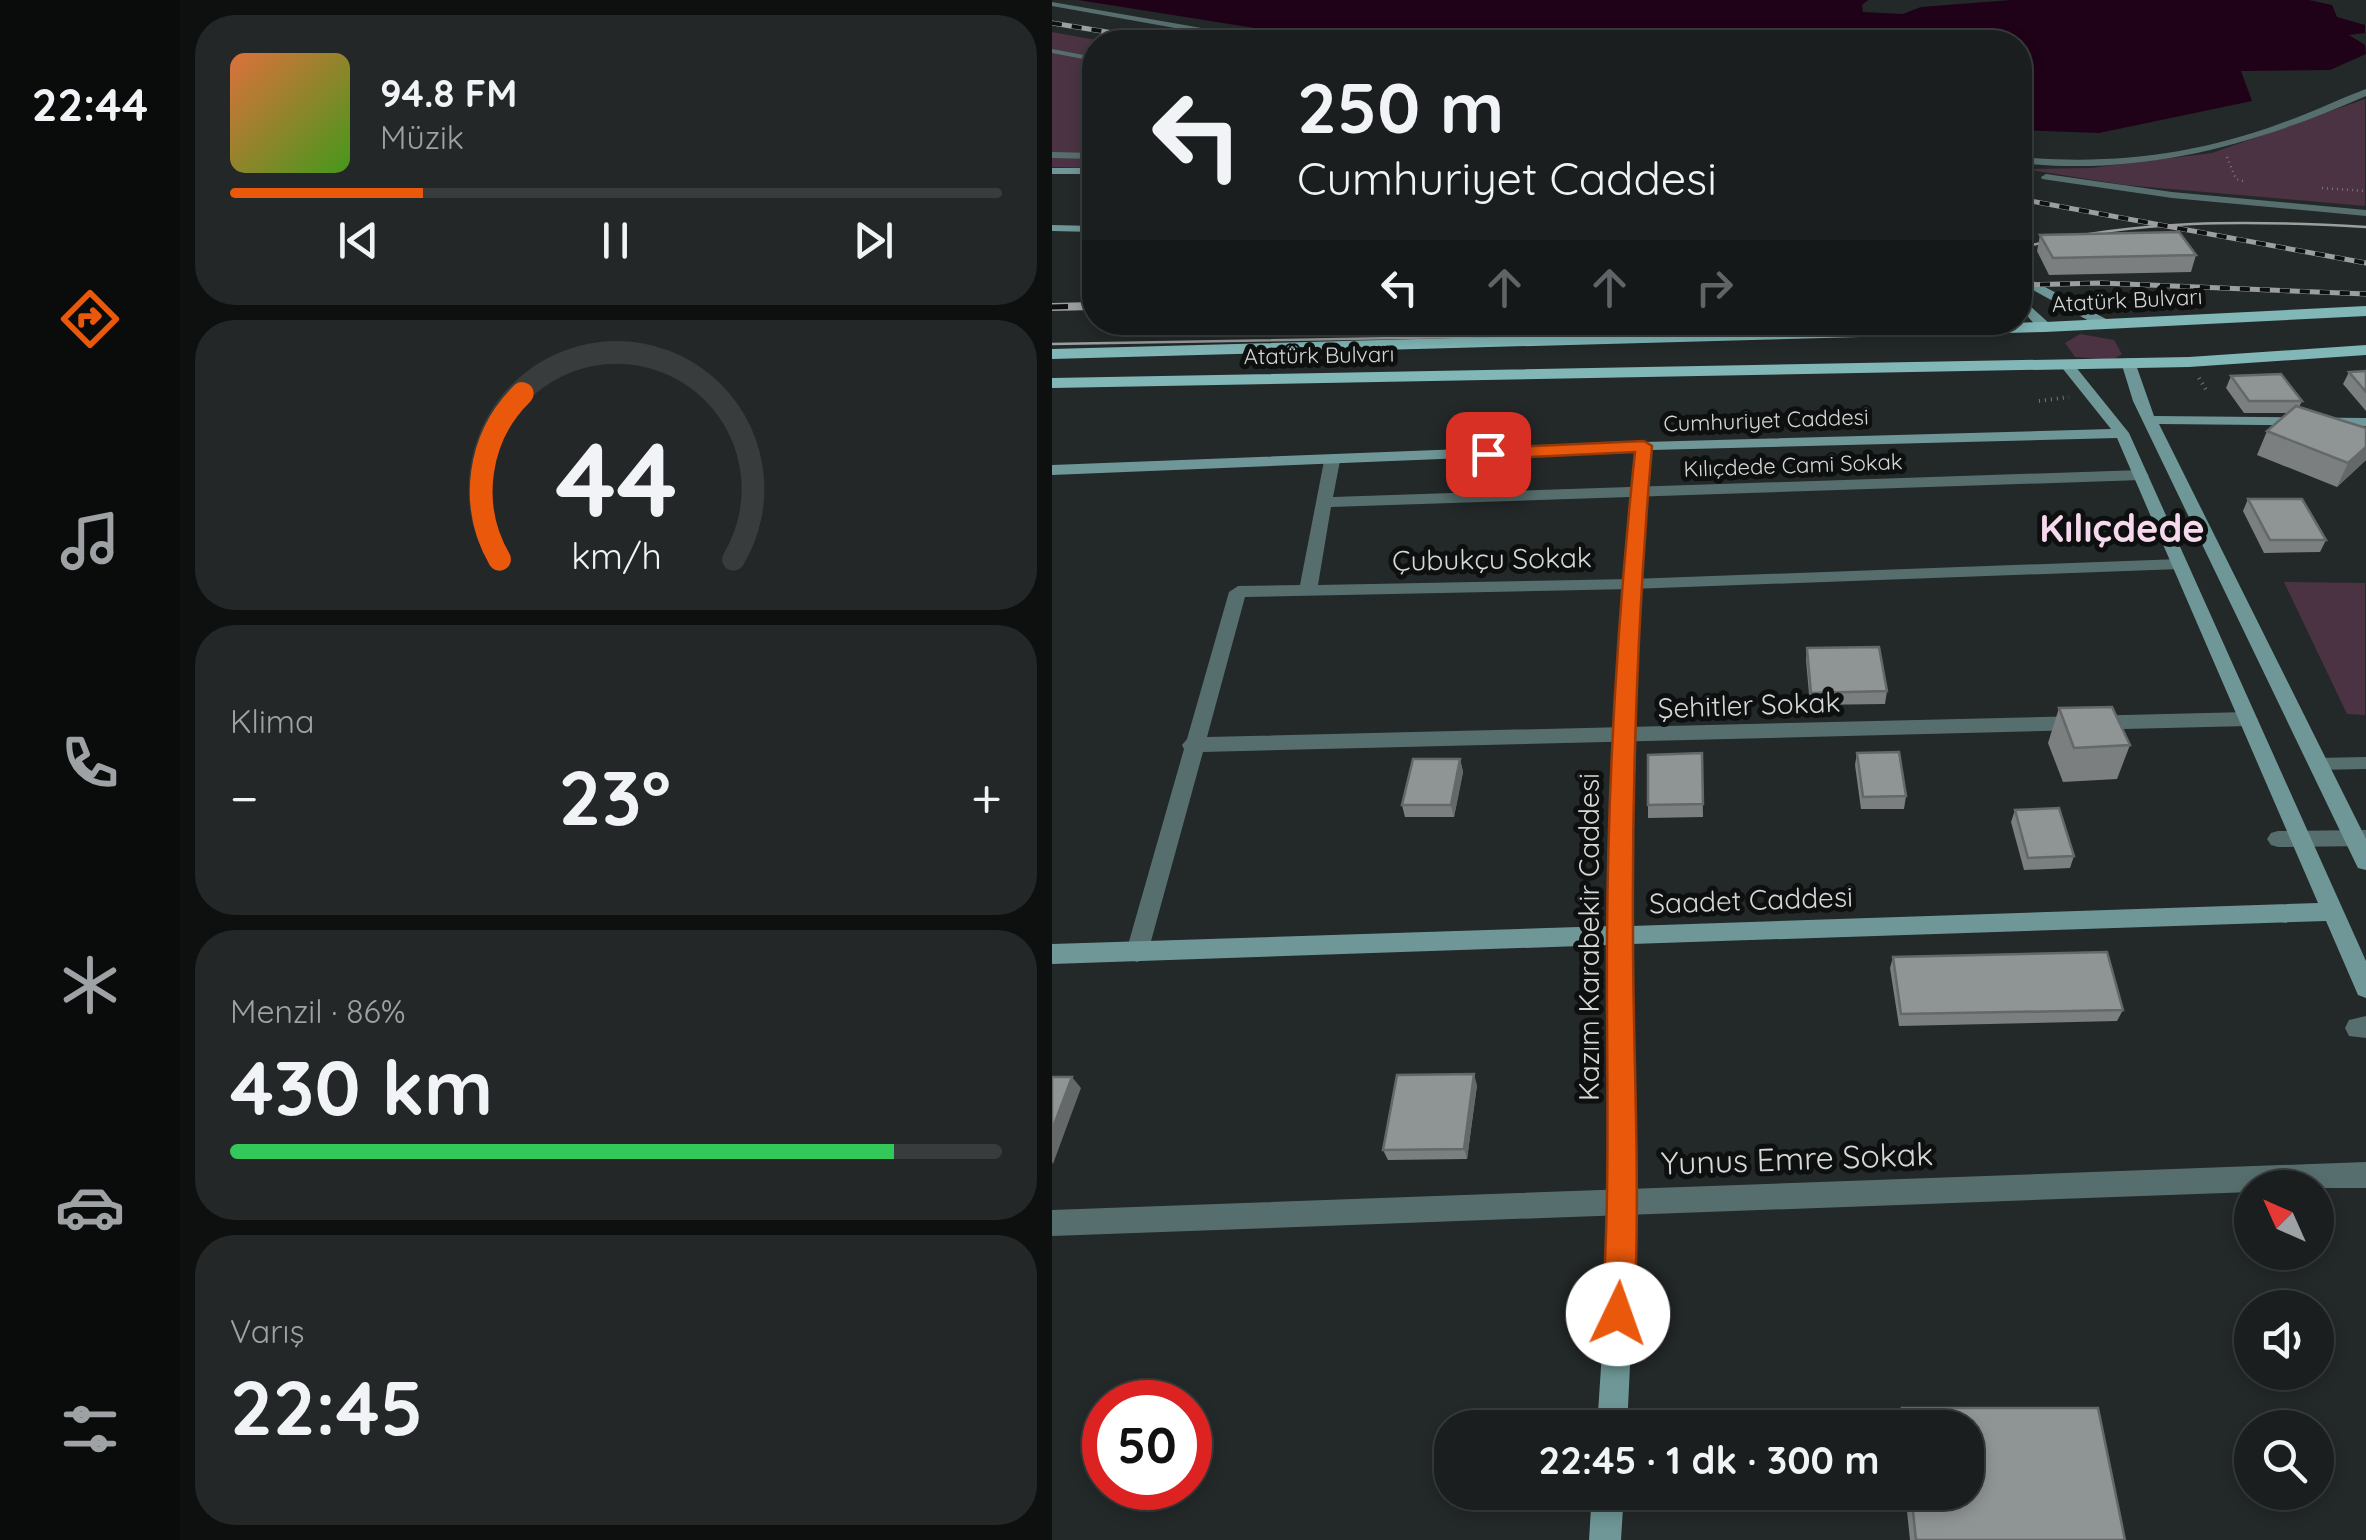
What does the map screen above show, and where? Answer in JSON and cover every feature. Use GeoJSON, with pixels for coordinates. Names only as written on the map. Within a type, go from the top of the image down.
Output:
{"type":"FeatureCollection","features":[{"type":"Feature","properties":{"kind":"main road"},"geometry":{"type":"LineString","coordinates":[[1052,171],[1082,172]]}},
{"type":"Feature","properties":{"kind":"main road"},"geometry":{"type":"LineString","coordinates":[[1052,228],[1082,229]]}},
{"type":"Feature","properties":{"kind":"main road"},"geometry":{"type":"LineString","coordinates":[[1052,241],[1082,242]]}},
{"type":"Feature","properties":{"kind":"main road"},"geometry":{"type":"LineString","coordinates":[[2032,286],[2117,343],[2149,420],[2317,764],[2360,838],[2366,862]]}},
{"type":"Feature","properties":{"kind":"main road","name":"Atatürk Bulvarı"},"geometry":{"type":"LineString","coordinates":[[1052,383],[2066,364],[2117,343],[2366,311]]}},
{"type":"Feature","properties":{"kind":"main road"},"geometry":{"type":"LineString","coordinates":[[2032,313],[2046,328],[2066,364],[2094,393],[2122,433],[2366,988]]}},
{"type":"Feature","properties":{"kind":"main road","name":"Atatürk Bulvarı"},"geometry":{"type":"LineString","coordinates":[[2032,328],[2117,343],[2366,350]]}},
{"type":"Feature","properties":{"kind":"main road","name":"Atatürk Bulvarı"},"geometry":{"type":"LineString","coordinates":[[1052,354],[1744,335]]}},
{"type":"Feature","properties":{"kind":"main road"},"geometry":{"type":"LineString","coordinates":[[2149,420],[2366,422]]}},
{"type":"Feature","properties":{"kind":"main road","name":"Cumhuriyet Caddesi"},"geometry":{"type":"LineString","coordinates":[[1052,470],[1644,446],[2122,433]]}},
{"type":"Feature","properties":{"kind":"main road","name":"Kazım Karabekir Caddesi"},"geometry":{"type":"LineString","coordinates":[[1613,1410],[1625,1200],[1620,934],[1625,736],[1630,584],[1644,446]]}},
{"type":"Feature","properties":{"kind":"main road","name":"Saadet Caddesi"},"geometry":{"type":"LineString","coordinates":[[1052,954],[2333,912]]}},
{"type":"Feature","properties":{"kind":"main road"},"geometry":{"type":"LineString","coordinates":[[1605,1540],[1607,1510]]}},
{"type":"Feature","properties":{"kind":"street"},"geometry":{"type":"LineString","coordinates":[[1052,4],[1198,30]]}},
{"type":"Feature","properties":{"kind":"street"},"geometry":{"type":"LineString","coordinates":[[1052,14],[1150,30]]}},
{"type":"Feature","properties":{"kind":"street"},"geometry":{"type":"LineString","coordinates":[[2032,161],[2085,167],[2211,152],[2366,92]]}},
{"type":"Feature","properties":{"kind":"street"},"geometry":{"type":"LineString","coordinates":[[1052,154],[1082,155]]}},
{"type":"Feature","properties":{"kind":"street"},"geometry":{"type":"LineString","coordinates":[[2032,175],[2188,197],[2366,213]]}},
{"type":"Feature","properties":{"kind":"street"},"geometry":{"type":"LineString","coordinates":[[1308,590],[1332,461]]}},
{"type":"Feature","properties":{"kind":"street","name":"Kılıçdede Cami Sokak"},"geometry":{"type":"LineString","coordinates":[[1326,502],[2142,476]]}},
{"type":"Feature","properties":{"kind":"street","name":"Çubukçu Sokak"},"geometry":{"type":"LineString","coordinates":[[1137,952],[1238,592],[1630,584],[2180,564]]}},
{"type":"Feature","properties":{"kind":"street","name":"Şehitler Sokak"},"geometry":{"type":"LineString","coordinates":[[1192,746],[2248,718]]}},
{"type":"Feature","properties":{"kind":"street"},"geometry":{"type":"LineString","coordinates":[[2278,840],[2360,838]]}},
{"type":"Feature","properties":{"kind":"street","name":"Yunus Emre Sokak"},"geometry":{"type":"LineString","coordinates":[[1052,1223],[2366,1176]]}},
{"type":"Feature","properties":{"kind":"lane"},"geometry":{"type":"LineString","coordinates":[[1052,51],[1082,57]]}},
{"type":"Feature","properties":{"kind":"lane"},"geometry":{"type":"LineString","coordinates":[[2317,764],[2366,763]]}},
{"type":"Feature","properties":{"kind":"path"},"geometry":{"type":"LineString","coordinates":[[2224,150],[2236,179],[2254,184]]}},
{"type":"Feature","properties":{"kind":"path"},"geometry":{"type":"LineString","coordinates":[[2310,188],[2366,191]]}},
{"type":"Feature","properties":{"kind":"shaded area"},"geometry":{"type":"Polygon","coordinates":[[[1078,0],[1868,0],[1862,5],[1863,12],[1903,14],[1921,7],[2011,0],[2309,0],[2332,5],[2337,17],[2365,25],[2365,33],[2349,35],[2365,45],[2366,54],[2330,70],[2241,71],[2252,101],[2099,133],[2032,130],[2032,30],[1268,30],[1078,0]]]}},
{"type":"Feature","properties":{"kind":"shaded area"},"geometry":{"type":"Polygon","coordinates":[[[1052,32],[1082,37],[1082,168],[1052,167],[1052,32]]]}},
{"type":"Feature","properties":{"kind":"shaded area"},"geometry":{"type":"Polygon","coordinates":[[[2365,99],[2365,206],[2125,185],[2032,170],[2091,168],[2212,153],[2365,99]]]}},
{"type":"Feature","properties":{"kind":"shaded area"},"geometry":{"type":"Polygon","coordinates":[[[2080,334],[2114,340],[2122,354],[2112,360],[2075,357],[2065,343],[2080,334]]]}},
{"type":"Feature","properties":{"kind":"shaded area"},"geometry":{"type":"Polygon","coordinates":[[[2284,582],[2365,583],[2365,715],[2347,714],[2284,582]]]}},
{"type":"Feature","properties":{"kind":"building"},"geometry":{"type":"Polygon","coordinates":[[[2179,232],[2196,255],[2053,258],[2040,235],[2179,232]]]}},
{"type":"Feature","properties":{"kind":"building"},"geometry":{"type":"Polygon","coordinates":[[[2366,371],[2366,392],[2349,372],[2366,371]]]}},
{"type":"Feature","properties":{"kind":"building"},"geometry":{"type":"Polygon","coordinates":[[[2281,374],[2302,401],[2249,401],[2231,376],[2281,374]]]}},
{"type":"Feature","properties":{"kind":"building"},"geometry":{"type":"Polygon","coordinates":[[[2296,406],[2366,428],[2366,447],[2348,463],[2267,431],[2296,406]]]}},
{"type":"Feature","properties":{"kind":"building"},"geometry":{"type":"Polygon","coordinates":[[[2248,499],[2302,499],[2326,540],[2270,540],[2248,499]]]}},
{"type":"Feature","properties":{"kind":"building"},"geometry":{"type":"Polygon","coordinates":[[[1879,647],[1887,691],[1811,693],[1807,648],[1879,647]]]}},
{"type":"Feature","properties":{"kind":"building"},"geometry":{"type":"Polygon","coordinates":[[[2112,707],[2130,745],[2074,748],[2059,708],[2112,707]]]}},
{"type":"Feature","properties":{"kind":"building"},"geometry":{"type":"Polygon","coordinates":[[[1899,752],[1906,796],[1863,797],[1857,753],[1899,752]]]}},
{"type":"Feature","properties":{"kind":"building"},"geometry":{"type":"Polygon","coordinates":[[[1702,753],[1703,804],[1648,805],[1648,755],[1702,753]]]}},
{"type":"Feature","properties":{"kind":"building"},"geometry":{"type":"Polygon","coordinates":[[[1413,759],[1460,759],[1451,805],[1402,805],[1413,759]]]}},
{"type":"Feature","properties":{"kind":"building"},"geometry":{"type":"Polygon","coordinates":[[[2059,808],[2074,856],[2028,858],[2015,810],[2059,808]]]}},
{"type":"Feature","properties":{"kind":"building"},"geometry":{"type":"Polygon","coordinates":[[[2107,952],[2123,1010],[1901,1014],[1893,957],[2107,952]]]}},
{"type":"Feature","properties":{"kind":"building"},"geometry":{"type":"Polygon","coordinates":[[[1474,1074],[1464,1149],[1383,1150],[1397,1075],[1474,1074]]]}},
{"type":"Feature","properties":{"kind":"building"},"geometry":{"type":"Polygon","coordinates":[[[1052,1077],[1072,1077],[1052,1130],[1052,1077]]]}},
{"type":"Feature","properties":{"kind":"building"},"geometry":{"type":"Polygon","coordinates":[[[2098,1408],[2125,1540],[1916,1540],[1913,1510],[1984,1510],[1984,1410],[1902,1410],[2098,1408]]]}},
{"type":"Feature","properties":{"kind":"tram line"},"geometry":{"type":"LineString","coordinates":[[2032,245],[2106,232],[2192,224],[2366,227]]}},
{"type":"Feature","properties":{"kind":"tram line"},"geometry":{"type":"LineString","coordinates":[[1052,344],[1569,335]]}},
{"type":"Feature","properties":{"kind":"railway"},"geometry":{"type":"LineString","coordinates":[[1052,23],[1095,30]]}},
{"type":"Feature","properties":{"kind":"railway"},"geometry":{"type":"LineString","coordinates":[[2032,201],[2366,263]]}},
{"type":"Feature","properties":{"kind":"railway"},"geometry":{"type":"LineString","coordinates":[[2032,285],[2101,283],[2366,294]]}},
{"type":"Feature","properties":{"kind":"railway"},"geometry":{"type":"LineString","coordinates":[[1052,307],[1082,306]]}},
{"type":"Feature","properties":{"kind":"district","name":"Kılıçdede"},"geometry":{"type":"Point","coordinates":[2122,529]}},
{"type":"Feature","properties":{"kind":"route"},"geometry":{"type":"LineString","coordinates":[[1488,454],[1644,446],[1630,584],[1625,736],[1620,934],[1625,1200],[1618,1314]]}}]}
